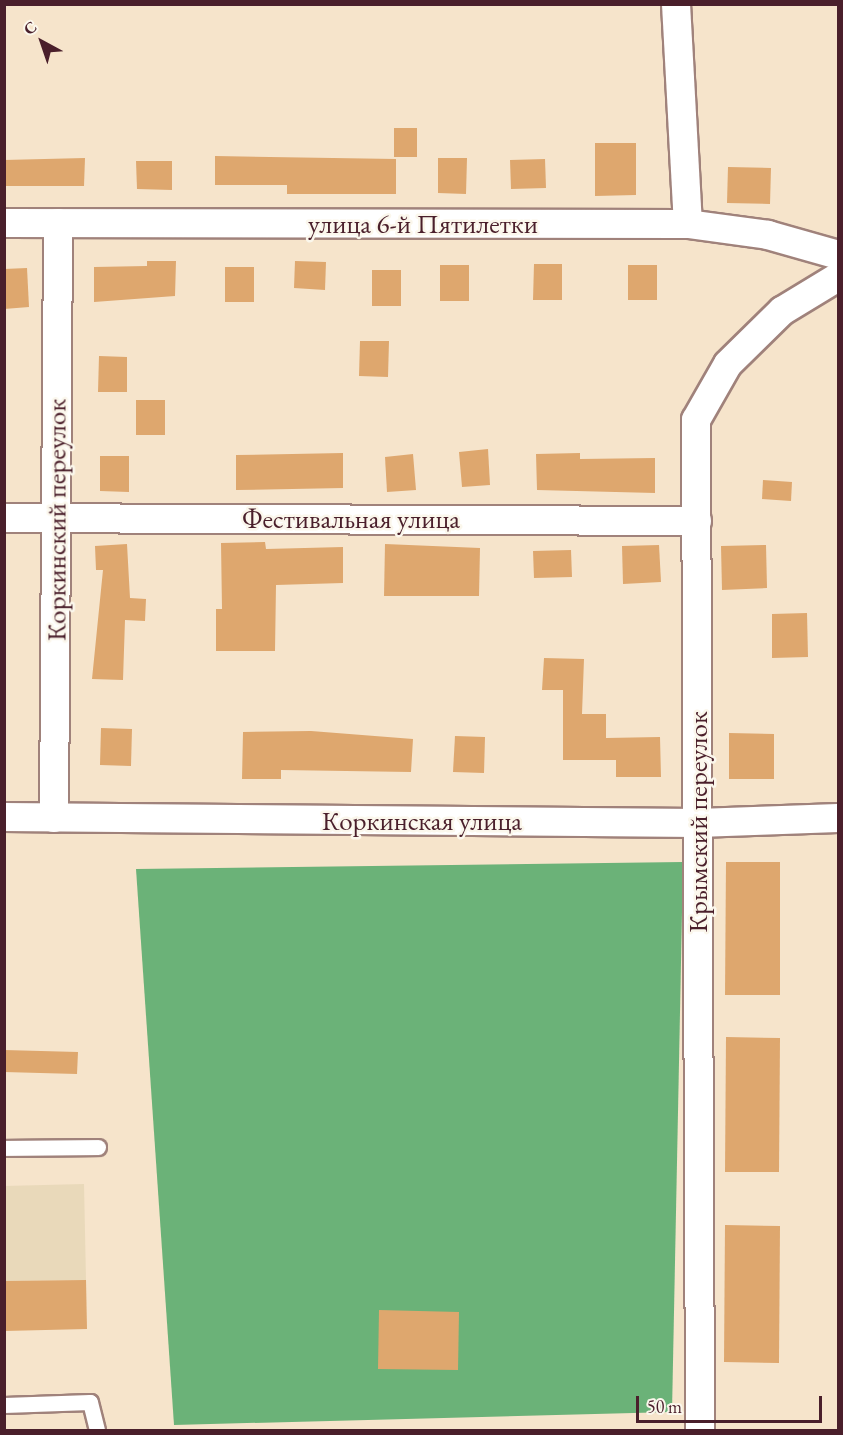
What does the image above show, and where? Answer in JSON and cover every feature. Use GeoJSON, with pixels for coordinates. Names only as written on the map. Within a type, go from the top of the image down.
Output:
{"type":"FeatureCollection","features":[{"type":"Feature","properties":{"kind":"street"},"geometry":{"type":"LineString","coordinates":[[676,4],[688,224]]}},
{"type":"Feature","properties":{"kind":"street","name":"улица 6-й Пятилетки"},"geometry":{"type":"LineString","coordinates":[[4,223],[688,224],[768,235],[838,255]]}},
{"type":"Feature","properties":{"kind":"street","name":"Коркинский переулок"},"geometry":{"type":"LineString","coordinates":[[54,818],[58,223]]}},
{"type":"Feature","properties":{"kind":"street","name":"Крымский переулок"},"geometry":{"type":"LineString","coordinates":[[700,1431],[696,420],[728,364],[782,311],[838,277]]}},
{"type":"Feature","properties":{"kind":"street","name":"Фестивальная улица"},"geometry":{"type":"LineString","coordinates":[[4,518],[697,521]]}},
{"type":"Feature","properties":{"kind":"street","name":"Коркинская улица"},"geometry":{"type":"LineString","coordinates":[[4,817],[698,823],[838,818]]}},
{"type":"Feature","properties":{"kind":"lane"},"geometry":{"type":"LineString","coordinates":[[4,1148],[98,1147]]}},
{"type":"Feature","properties":{"kind":"lane"},"geometry":{"type":"LineString","coordinates":[[4,1405],[90,1402],[97,1431]]}},
{"type":"Feature","properties":{"kind":"shaded area"},"geometry":{"type":"Polygon","coordinates":[[[84,1184],[86,1280],[5,1281],[4,1186],[84,1184]]]}},
{"type":"Feature","properties":{"kind":"green space"},"geometry":{"type":"Polygon","coordinates":[[[683,862],[672,1412],[174,1425],[136,869],[683,862]]]}},
{"type":"Feature","properties":{"kind":"building"},"geometry":{"type":"Polygon","coordinates":[[[394,128],[417,128],[417,157],[394,157],[394,128]]]}},
{"type":"Feature","properties":{"kind":"building"},"geometry":{"type":"Polygon","coordinates":[[[595,143],[636,143],[636,195],[595,196],[595,143]]]}},
{"type":"Feature","properties":{"kind":"building"},"geometry":{"type":"Polygon","coordinates":[[[215,156],[396,159],[396,194],[287,194],[287,185],[215,185],[215,156]]]}},
{"type":"Feature","properties":{"kind":"building"},"geometry":{"type":"Polygon","coordinates":[[[85,158],[84,186],[4,186],[4,160],[85,158]]]}},
{"type":"Feature","properties":{"kind":"building"},"geometry":{"type":"Polygon","coordinates":[[[438,158],[467,158],[466,194],[438,193],[438,158]]]}},
{"type":"Feature","properties":{"kind":"building"},"geometry":{"type":"Polygon","coordinates":[[[545,159],[546,188],[511,189],[510,160],[545,159]]]}},
{"type":"Feature","properties":{"kind":"building"},"geometry":{"type":"Polygon","coordinates":[[[136,161],[172,161],[172,190],[137,189],[136,161]]]}},
{"type":"Feature","properties":{"kind":"building"},"geometry":{"type":"Polygon","coordinates":[[[728,167],[771,168],[770,204],[727,203],[728,167]]]}},
{"type":"Feature","properties":{"kind":"building"},"geometry":{"type":"Polygon","coordinates":[[[147,261],[176,261],[175,296],[94,302],[94,267],[147,266],[147,261]]]}},
{"type":"Feature","properties":{"kind":"building"},"geometry":{"type":"Polygon","coordinates":[[[295,261],[326,262],[325,290],[294,288],[295,261]]]}},
{"type":"Feature","properties":{"kind":"building"},"geometry":{"type":"Polygon","coordinates":[[[534,264],[562,264],[562,300],[533,300],[534,264]]]}},
{"type":"Feature","properties":{"kind":"building"},"geometry":{"type":"Polygon","coordinates":[[[440,265],[469,265],[469,301],[440,301],[440,265]]]}},
{"type":"Feature","properties":{"kind":"building"},"geometry":{"type":"Polygon","coordinates":[[[628,265],[657,265],[657,300],[628,300],[628,265]]]}},
{"type":"Feature","properties":{"kind":"building"},"geometry":{"type":"Polygon","coordinates":[[[225,267],[254,267],[254,302],[225,302],[225,267]]]}},
{"type":"Feature","properties":{"kind":"building"},"geometry":{"type":"Polygon","coordinates":[[[27,268],[29,307],[4,309],[4,269],[27,268]]]}},
{"type":"Feature","properties":{"kind":"building"},"geometry":{"type":"Polygon","coordinates":[[[372,270],[401,270],[401,306],[372,306],[372,270]]]}},
{"type":"Feature","properties":{"kind":"building"},"geometry":{"type":"Polygon","coordinates":[[[360,341],[389,341],[388,377],[359,376],[360,341]]]}},
{"type":"Feature","properties":{"kind":"building"},"geometry":{"type":"Polygon","coordinates":[[[99,356],[127,357],[127,392],[98,392],[99,356]]]}},
{"type":"Feature","properties":{"kind":"building"},"geometry":{"type":"Polygon","coordinates":[[[136,400],[165,400],[165,435],[136,435],[136,400]]]}},
{"type":"Feature","properties":{"kind":"building"},"geometry":{"type":"Polygon","coordinates":[[[488,449],[490,485],[462,487],[459,452],[488,449]]]}},
{"type":"Feature","properties":{"kind":"building"},"geometry":{"type":"Polygon","coordinates":[[[343,453],[343,488],[236,490],[236,455],[343,453]]]}},
{"type":"Feature","properties":{"kind":"building"},"geometry":{"type":"Polygon","coordinates":[[[580,453],[580,459],[655,458],[655,493],[537,490],[536,454],[580,453]]]}},
{"type":"Feature","properties":{"kind":"building"},"geometry":{"type":"Polygon","coordinates":[[[413,454],[416,490],[387,492],[385,457],[413,454]]]}},
{"type":"Feature","properties":{"kind":"building"},"geometry":{"type":"Polygon","coordinates":[[[100,456],[129,456],[129,492],[100,491],[100,456]]]}},
{"type":"Feature","properties":{"kind":"building"},"geometry":{"type":"Polygon","coordinates":[[[763,480],[792,482],[791,501],[762,499],[763,480]]]}},
{"type":"Feature","properties":{"kind":"building"},"geometry":{"type":"Polygon","coordinates":[[[265,542],[266,549],[343,547],[343,583],[276,585],[275,651],[216,651],[216,609],[222,609],[221,543],[265,542]]]}},
{"type":"Feature","properties":{"kind":"building"},"geometry":{"type":"Polygon","coordinates":[[[127,544],[130,598],[146,599],[145,621],[125,620],[123,680],[92,679],[103,570],[96,570],[95,546],[127,544]]]}},
{"type":"Feature","properties":{"kind":"building"},"geometry":{"type":"Polygon","coordinates":[[[385,544],[480,548],[479,596],[384,596],[385,544]]]}},
{"type":"Feature","properties":{"kind":"building"},"geometry":{"type":"Polygon","coordinates":[[[659,545],[661,582],[623,584],[622,546],[659,545]]]}},
{"type":"Feature","properties":{"kind":"building"},"geometry":{"type":"Polygon","coordinates":[[[766,545],[767,588],[722,590],[721,546],[766,545]]]}},
{"type":"Feature","properties":{"kind":"building"},"geometry":{"type":"Polygon","coordinates":[[[571,550],[572,577],[534,578],[533,551],[571,550]]]}},
{"type":"Feature","properties":{"kind":"building"},"geometry":{"type":"Polygon","coordinates":[[[807,613],[808,657],[772,658],[772,614],[807,613]]]}},
{"type":"Feature","properties":{"kind":"building"},"geometry":{"type":"Polygon","coordinates":[[[544,658],[584,659],[582,714],[606,714],[606,738],[660,737],[661,777],[616,777],[616,760],[563,760],[563,690],[542,690],[544,658]]]}},
{"type":"Feature","properties":{"kind":"building"},"geometry":{"type":"Polygon","coordinates":[[[101,728],[132,729],[131,766],[100,765],[101,728]]]}},
{"type":"Feature","properties":{"kind":"building"},"geometry":{"type":"Polygon","coordinates":[[[311,731],[413,739],[411,772],[281,770],[281,779],[242,779],[243,732],[311,731]]]}},
{"type":"Feature","properties":{"kind":"building"},"geometry":{"type":"Polygon","coordinates":[[[729,733],[774,734],[774,779],[729,779],[729,733]]]}},
{"type":"Feature","properties":{"kind":"building"},"geometry":{"type":"Polygon","coordinates":[[[455,736],[485,737],[484,773],[453,772],[455,736]]]}},
{"type":"Feature","properties":{"kind":"building"},"geometry":{"type":"Polygon","coordinates":[[[726,862],[780,862],[780,995],[725,995],[726,862]]]}},
{"type":"Feature","properties":{"kind":"building"},"geometry":{"type":"Polygon","coordinates":[[[726,1037],[780,1038],[779,1172],[725,1172],[726,1037]]]}},
{"type":"Feature","properties":{"kind":"building"},"geometry":{"type":"Polygon","coordinates":[[[4,1050],[78,1052],[77,1074],[4,1072],[4,1050]]]}},
{"type":"Feature","properties":{"kind":"building"},"geometry":{"type":"Polygon","coordinates":[[[725,1225],[780,1226],[779,1363],[724,1362],[725,1225]]]}},
{"type":"Feature","properties":{"kind":"building"},"geometry":{"type":"Polygon","coordinates":[[[86,1280],[87,1329],[4,1331],[4,1281],[86,1280]]]}},
{"type":"Feature","properties":{"kind":"building"},"geometry":{"type":"Polygon","coordinates":[[[379,1310],[459,1312],[458,1370],[378,1369],[379,1310]]]}}]}
